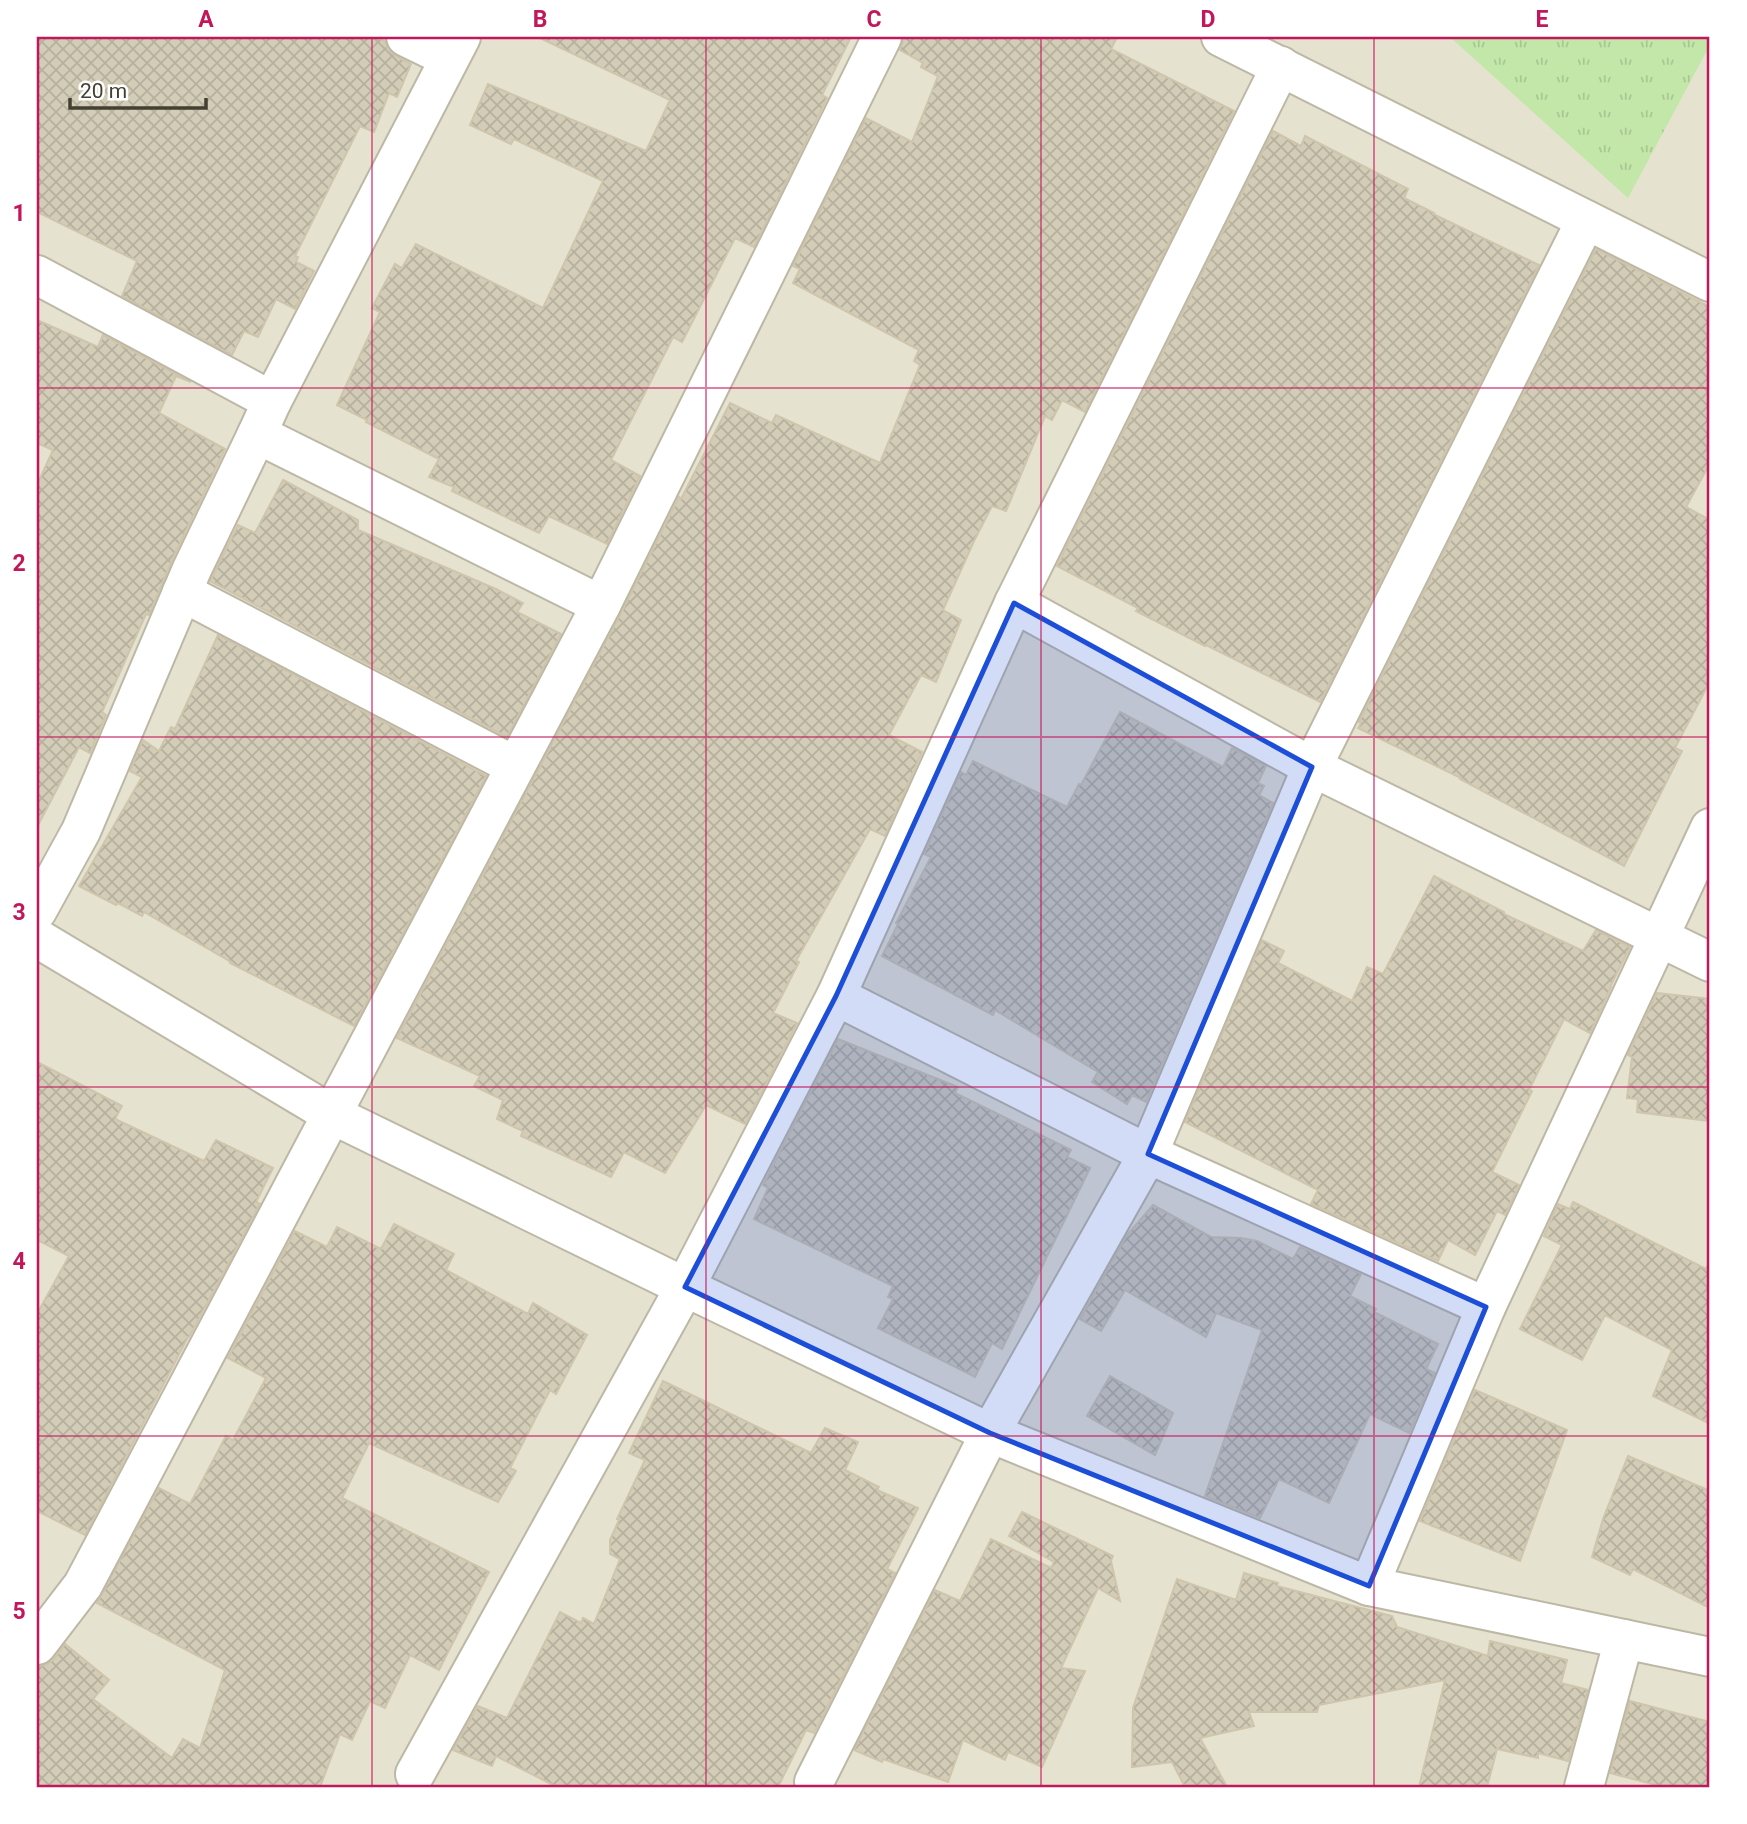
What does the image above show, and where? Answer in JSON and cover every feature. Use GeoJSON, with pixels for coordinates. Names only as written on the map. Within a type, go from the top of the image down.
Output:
{"type":"FeatureCollection","features":[{"type":"Feature","properties":{"kind":"street"},"geometry":{"type":"LineString","coordinates":[[37,911],[81,831],[198,557],[264,417],[455,48],[406,37]]}},
{"type":"Feature","properties":{"kind":"street"},"geometry":{"type":"LineString","coordinates":[[37,1645],[83,1585],[601,605],[881,37]]}},
{"type":"Feature","properties":{"kind":"street"},"geometry":{"type":"LineString","coordinates":[[1222,37],[1710,282]]}},
{"type":"Feature","properties":{"kind":"street"},"geometry":{"type":"LineString","coordinates":[[415,1774],[685,1287],[836,996],[1014,603],[1281,66]]}},
{"type":"Feature","properties":{"kind":"street"},"geometry":{"type":"LineString","coordinates":[[814,1782],[990,1433],[1148,1154],[1312,767],[1587,220]]}},
{"type":"Feature","properties":{"kind":"street"},"geometry":{"type":"LineString","coordinates":[[37,275],[264,417],[601,605]]}},
{"type":"Feature","properties":{"kind":"street"},"geometry":{"type":"LineString","coordinates":[[183,592],[515,766]]}},
{"type":"Feature","properties":{"kind":"street"},"geometry":{"type":"LineString","coordinates":[[1014,603],[1312,767],[1710,962]]}},
{"type":"Feature","properties":{"kind":"street"},"geometry":{"type":"LineString","coordinates":[[1369,1586],[1486,1307],[1710,828]]}},
{"type":"Feature","properties":{"kind":"street"},"geometry":{"type":"LineString","coordinates":[[37,938],[331,1114],[990,1433],[1369,1586],[1710,1657]]}},
{"type":"Feature","properties":{"kind":"street"},"geometry":{"type":"LineString","coordinates":[[836,996],[1148,1154],[1486,1307]]}},
{"type":"Feature","properties":{"kind":"street"},"geometry":{"type":"LineString","coordinates":[[1584,1787],[1624,1639]]}},
{"type":"Feature","properties":{"kind":"highlighted area"},"geometry":{"type":"Polygon","coordinates":[[[1014,603],[1312,767],[1148,1154],[1486,1307],[1369,1586],[990,1433],[685,1287],[836,996],[1014,603]]]}},
{"type":"Feature","properties":{"kind":"shaded area"},"geometry":{"type":"Polygon","coordinates":[[[37,37],[1710,37],[1710,1787],[37,1787],[37,37]]]}},
{"type":"Feature","properties":{"kind":"green space"},"geometry":{"type":"Polygon","coordinates":[[[1450,37],[1710,37],[1710,45],[1628,198],[1450,37]]]}},
{"type":"Feature","properties":{"kind":"building"},"geometry":{"type":"Polygon","coordinates":[[[37,37],[375,37],[385,41],[388,50],[411,64],[397,97],[389,93],[374,132],[360,126],[295,256],[298,257],[296,262],[314,271],[295,309],[276,299],[258,337],[244,331],[232,355],[122,296],[137,261],[37,212],[37,37]]]}},
{"type":"Feature","properties":{"kind":"building"},"geometry":{"type":"Polygon","coordinates":[[[538,37],[851,37],[822,95],[827,98],[754,247],[735,238],[682,342],[673,337],[611,460],[640,476],[607,544],[549,516],[539,533],[452,491],[454,487],[429,477],[439,459],[337,405],[380,312],[372,308],[395,264],[402,268],[416,244],[543,308],[603,181],[514,139],[511,144],[470,125],[488,84],[646,151],[670,100],[538,37]]]}},
{"type":"Feature","properties":{"kind":"building"},"geometry":{"type":"Polygon","coordinates":[[[904,37],[1117,37],[1111,49],[1234,111],[1085,412],[1062,400],[1052,420],[1045,416],[1006,511],[992,506],[974,541],[943,610],[961,620],[936,682],[921,675],[889,735],[922,752],[885,836],[870,829],[796,961],[799,962],[773,1013],[797,1023],[745,1124],[706,1105],[665,1173],[624,1152],[611,1177],[521,1136],[523,1131],[497,1119],[503,1100],[474,1086],[480,1076],[397,1038],[730,403],[772,423],[776,415],[880,463],[920,365],[914,361],[919,350],[793,283],[800,269],[793,266],[866,118],[912,142],[938,76],[921,67],[923,63],[900,50],[904,37]]]}},
{"type":"Feature","properties":{"kind":"building"},"geometry":{"type":"Polygon","coordinates":[[[1273,131],[1301,146],[1305,136],[1408,189],[1404,198],[1433,214],[1539,265],[1320,702],[1136,611],[1138,608],[1057,566],[1273,131]]]}},
{"type":"Feature","properties":{"kind":"building"},"geometry":{"type":"Polygon","coordinates":[[[1596,249],[1710,307],[1710,463],[1686,507],[1710,520],[1710,681],[1675,748],[1682,751],[1624,866],[1461,778],[1358,728],[1596,249]]]}},
{"type":"Feature","properties":{"kind":"building"},"geometry":{"type":"Polygon","coordinates":[[[37,320],[98,347],[103,335],[191,382],[176,376],[159,413],[225,449],[102,712],[106,715],[90,753],[79,747],[37,827],[37,485],[53,450],[37,443],[37,320]]]}},
{"type":"Feature","properties":{"kind":"building"},"geometry":{"type":"Polygon","coordinates":[[[283,480],[358,520],[358,530],[523,603],[517,612],[561,634],[507,737],[210,581],[238,525],[255,533],[283,480]]]}},
{"type":"Feature","properties":{"kind":"building"},"geometry":{"type":"Polygon","coordinates":[[[218,635],[486,776],[354,1026],[230,963],[144,912],[142,916],[79,886],[142,777],[130,771],[143,740],[159,751],[171,727],[175,729],[218,635]]]}},
{"type":"Feature","properties":{"kind":"building"},"geometry":{"type":"Polygon","coordinates":[[[1120,712],[1223,767],[1232,748],[1266,766],[1258,783],[1264,786],[1259,795],[1273,803],[1146,1102],[1132,1095],[1127,1104],[1092,1082],[1098,1072],[995,1010],[993,1015],[882,956],[931,857],[924,854],[961,772],[966,775],[973,761],[1067,807],[1120,712]]]}},
{"type":"Feature","properties":{"kind":"building"},"geometry":{"type":"Polygon","coordinates":[[[1434,876],[1504,914],[1583,951],[1596,930],[1630,947],[1590,1033],[1564,1019],[1529,1090],[1532,1091],[1492,1172],[1519,1185],[1505,1215],[1497,1211],[1475,1255],[1448,1240],[1438,1261],[1311,1204],[1318,1190],[1185,1122],[1262,940],[1284,951],[1278,963],[1352,1001],[1367,967],[1383,974],[1434,876]]]}},
{"type":"Feature","properties":{"kind":"building"},"geometry":{"type":"Polygon","coordinates":[[[1657,993],[1710,999],[1710,1121],[1637,1112],[1638,1099],[1627,1098],[1632,1057],[1628,1055],[1657,993]]]}},
{"type":"Feature","properties":{"kind":"building"},"geometry":{"type":"Polygon","coordinates":[[[838,1039],[958,1087],[955,1093],[1071,1150],[1067,1157],[1090,1168],[1002,1349],[992,1343],[975,1377],[878,1328],[893,1299],[888,1297],[893,1286],[754,1219],[768,1188],[763,1185],[838,1039]]]}},
{"type":"Feature","properties":{"kind":"building"},"geometry":{"type":"Polygon","coordinates":[[[37,1062],[122,1106],[115,1119],[204,1161],[216,1140],[273,1168],[256,1202],[260,1204],[85,1535],[37,1511],[37,1314],[69,1256],[37,1240],[37,1062]]]}},
{"type":"Feature","properties":{"kind":"building"},"geometry":{"type":"Polygon","coordinates":[[[1573,1202],[1706,1269],[1710,1261],[1710,1424],[1653,1396],[1672,1350],[1605,1315],[1582,1360],[1520,1329],[1562,1245],[1544,1236],[1558,1204],[1570,1209],[1573,1202]]]}},
{"type":"Feature","properties":{"kind":"building"},"geometry":{"type":"Polygon","coordinates":[[[1153,1205],[1211,1237],[1257,1241],[1293,1259],[1300,1247],[1361,1274],[1350,1296],[1376,1309],[1374,1312],[1438,1344],[1426,1369],[1435,1373],[1409,1433],[1370,1414],[1329,1503],[1279,1479],[1260,1518],[1205,1496],[1262,1330],[1216,1313],[1206,1337],[1125,1290],[1101,1331],[1080,1319],[1127,1235],[1153,1205]]]}},
{"type":"Feature","properties":{"kind":"building"},"geometry":{"type":"Polygon","coordinates":[[[394,1224],[454,1254],[446,1270],[528,1314],[533,1303],[587,1335],[556,1394],[550,1390],[510,1468],[516,1471],[498,1502],[369,1443],[342,1498],[489,1572],[439,1670],[410,1655],[385,1708],[370,1701],[352,1740],[340,1734],[320,1787],[37,1787],[37,1668],[54,1659],[65,1644],[109,1680],[93,1699],[172,1758],[183,1739],[200,1748],[225,1670],[97,1603],[159,1488],[190,1504],[226,1436],[233,1440],[266,1378],[228,1358],[295,1231],[327,1247],[337,1227],[381,1249],[394,1224]]]}},
{"type":"Feature","properties":{"kind":"building"},"geometry":{"type":"Polygon","coordinates":[[[1110,1376],[1173,1413],[1155,1455],[1087,1416],[1110,1376]]]}},
{"type":"Feature","properties":{"kind":"building"},"geometry":{"type":"Polygon","coordinates":[[[663,1381],[811,1453],[825,1428],[858,1442],[845,1470],[879,1487],[877,1490],[918,1508],[887,1569],[895,1573],[814,1733],[806,1730],[778,1787],[557,1787],[496,1756],[492,1766],[453,1750],[478,1706],[507,1718],[560,1612],[581,1623],[583,1618],[594,1624],[620,1559],[610,1554],[610,1540],[645,1460],[629,1453],[663,1381]]]}},
{"type":"Feature","properties":{"kind":"building"},"geometry":{"type":"Polygon","coordinates":[[[1475,1390],[1567,1430],[1520,1561],[1420,1521],[1475,1390]]]}},
{"type":"Feature","properties":{"kind":"building"},"geometry":{"type":"Polygon","coordinates":[[[1628,1456],[1710,1491],[1710,1608],[1633,1569],[1630,1575],[1592,1557],[1603,1519],[1628,1456]]]}},
{"type":"Feature","properties":{"kind":"building"},"geometry":{"type":"Polygon","coordinates":[[[1022,1512],[1113,1556],[1111,1561],[1120,1601],[1098,1588],[1061,1668],[1085,1671],[1042,1767],[1008,1752],[1005,1760],[963,1740],[948,1782],[883,1759],[882,1762],[854,1750],[935,1590],[960,1601],[991,1539],[1051,1568],[1054,1562],[1009,1536],[1022,1512]]]}},
{"type":"Feature","properties":{"kind":"building"},"geometry":{"type":"Polygon","coordinates":[[[1244,1573],[1278,1583],[1277,1586],[1392,1616],[1397,1627],[1488,1656],[1490,1641],[1567,1660],[1561,1683],[1588,1690],[1568,1761],[1538,1753],[1538,1758],[1497,1749],[1487,1787],[1419,1787],[1445,1680],[1319,1705],[1317,1712],[1249,1712],[1254,1726],[1200,1738],[1227,1787],[1185,1787],[1172,1762],[1132,1767],[1133,1708],[1177,1579],[1236,1600],[1244,1573]]]}},
{"type":"Feature","properties":{"kind":"building"},"geometry":{"type":"Polygon","coordinates":[[[1630,1701],[1710,1722],[1710,1787],[1664,1787],[1610,1773],[1630,1701]]]}}]}
